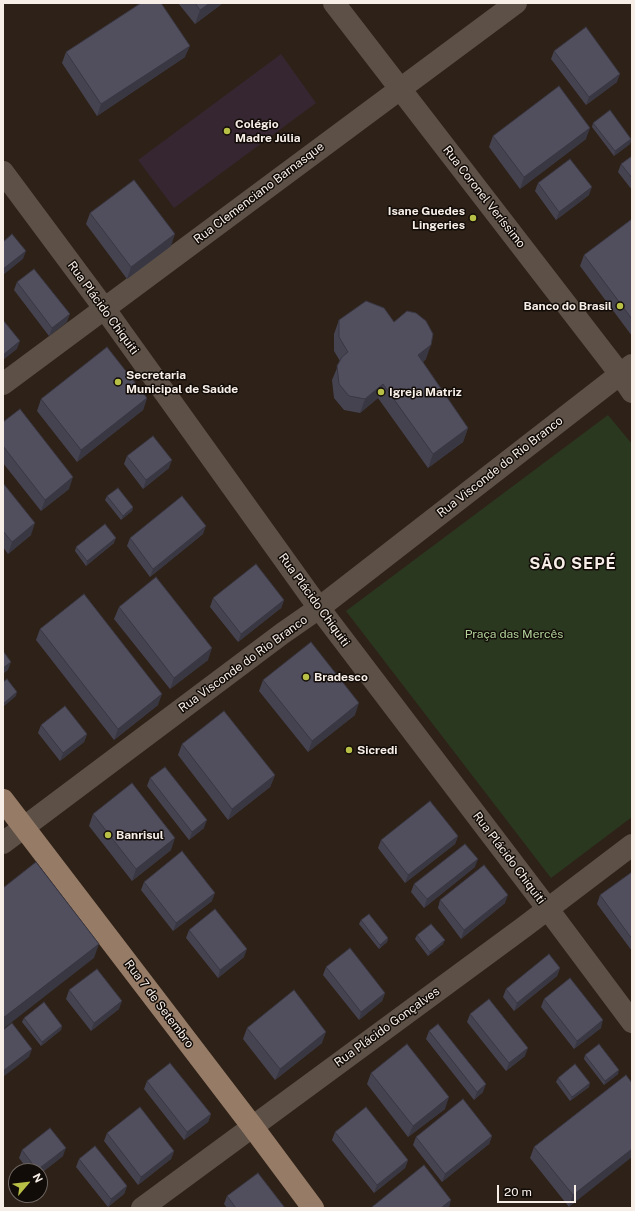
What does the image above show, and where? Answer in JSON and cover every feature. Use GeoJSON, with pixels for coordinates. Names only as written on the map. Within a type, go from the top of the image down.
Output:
{"type":"FeatureCollection","features":[{"type":"Feature","properties":{"kind":"main road","name":"Rua 7 de Setembro"},"geometry":{"type":"LineString","coordinates":[[3,800],[313,1208]]}},
{"type":"Feature","properties":{"kind":"street","name":"Rua Coronel Veríssimo"},"geometry":{"type":"LineString","coordinates":[[334,3],[400,88],[626,369],[632,392]]}},
{"type":"Feature","properties":{"kind":"street","name":"Rua Clemenciano Barnasque"},"geometry":{"type":"LineString","coordinates":[[3,384],[516,3]]}},
{"type":"Feature","properties":{"kind":"street","name":"Rua Plácido Chiquiti"},"geometry":{"type":"LineString","coordinates":[[3,172],[104,308],[319,608],[632,1022]]}},
{"type":"Feature","properties":{"kind":"street","name":"Rua Visconde do Rio Branco"},"geometry":{"type":"LineString","coordinates":[[3,843],[283,633],[319,608],[626,369]]}},
{"type":"Feature","properties":{"kind":"street","name":"Rua Plácido Gonçalves"},"geometry":{"type":"LineString","coordinates":[[142,1208],[632,845]]}},
{"type":"Feature","properties":{"kind":"shaded area","name":"Colégio Madre Júlia"},"geometry":{"type":"Polygon","coordinates":[[[281,54],[316,103],[174,208],[138,160],[281,54]]]}},
{"type":"Feature","properties":{"kind":"green space","name":"Praça das Mercês"},"geometry":{"type":"Polygon","coordinates":[[[608,415],[632,444],[632,817],[551,878],[346,611],[608,415]]]}},
{"type":"Feature","properties":{"kind":"building"},"geometry":{"type":"Polygon","coordinates":[[[141,3],[161,3],[190,46],[101,104],[66,52],[141,3]]]}},
{"type":"Feature","properties":{"kind":"building"},"geometry":{"type":"Polygon","coordinates":[[[195,3],[210,3],[200,10],[195,3]]]}},
{"type":"Feature","properties":{"kind":"building"},"geometry":{"type":"Polygon","coordinates":[[[586,27],[620,74],[589,97],[554,51],[586,27]]]}},
{"type":"Feature","properties":{"kind":"building"},"geometry":{"type":"Polygon","coordinates":[[[559,86],[590,128],[524,177],[493,136],[559,86]]]}},
{"type":"Feature","properties":{"kind":"building"},"geometry":{"type":"Polygon","coordinates":[[[610,110],[631,139],[615,151],[593,123],[610,110]]]}},
{"type":"Feature","properties":{"kind":"building"},"geometry":{"type":"Polygon","coordinates":[[[632,156],[632,178],[621,164],[632,156]]]}},
{"type":"Feature","properties":{"kind":"building"},"geometry":{"type":"Polygon","coordinates":[[[570,159],[592,187],[559,212],[538,183],[570,159]]]}},
{"type":"Feature","properties":{"kind":"building"},"geometry":{"type":"Polygon","coordinates":[[[134,180],[175,234],[131,267],[90,213],[134,180]]]}},
{"type":"Feature","properties":{"kind":"building"},"geometry":{"type":"Polygon","coordinates":[[[632,219],[632,319],[584,255],[632,219]]]}},
{"type":"Feature","properties":{"kind":"building"},"geometry":{"type":"Polygon","coordinates":[[[12,234],[26,251],[3,269],[3,242],[12,234]]]}},
{"type":"Feature","properties":{"kind":"building"},"geometry":{"type":"Polygon","coordinates":[[[34,269],[70,314],[52,328],[17,282],[34,269]]]}},
{"type":"Feature","properties":{"kind":"building","name":"Igreja Matriz"},"geometry":{"type":"Polygon","coordinates":[[[366,301],[384,308],[394,322],[407,311],[416,313],[426,321],[433,334],[431,345],[418,355],[468,428],[433,454],[383,384],[365,399],[349,396],[339,384],[337,366],[342,357],[348,352],[339,337],[339,320],[366,301]]]}},
{"type":"Feature","properties":{"kind":"building"},"geometry":{"type":"Polygon","coordinates":[[[3,320],[20,341],[3,355],[3,320]]]}},
{"type":"Feature","properties":{"kind":"building"},"geometry":{"type":"Polygon","coordinates":[[[107,347],[147,398],[81,450],[41,399],[107,347]]]}},
{"type":"Feature","properties":{"kind":"building"},"geometry":{"type":"Polygon","coordinates":[[[20,409],[73,477],[45,500],[3,446],[3,422],[20,409]]]}},
{"type":"Feature","properties":{"kind":"building"},"geometry":{"type":"Polygon","coordinates":[[[153,436],[172,460],[146,480],[127,456],[153,436]]]}},
{"type":"Feature","properties":{"kind":"building"},"geometry":{"type":"Polygon","coordinates":[[[3,483],[35,523],[12,542],[3,531],[3,483]]]}},
{"type":"Feature","properties":{"kind":"building"},"geometry":{"type":"Polygon","coordinates":[[[118,488],[133,507],[123,516],[107,496],[118,488]]]}},
{"type":"Feature","properties":{"kind":"building"},"geometry":{"type":"Polygon","coordinates":[[[182,496],[206,526],[153,569],[130,538],[182,496]]]}},
{"type":"Feature","properties":{"kind":"building"},"geometry":{"type":"Polygon","coordinates":[[[105,524],[116,538],[87,561],[76,547],[105,524]]]}},
{"type":"Feature","properties":{"kind":"building"},"geometry":{"type":"Polygon","coordinates":[[[256,564],[284,600],[241,634],[213,598],[256,564]]]}},
{"type":"Feature","properties":{"kind":"building"},"geometry":{"type":"Polygon","coordinates":[[[156,577],[212,648],[174,678],[119,607],[156,577]]]}},
{"type":"Feature","properties":{"kind":"building"},"geometry":{"type":"Polygon","coordinates":[[[84,594],[162,694],[118,729],[40,629],[84,594]]]}},
{"type":"Feature","properties":{"kind":"building"},"geometry":{"type":"Polygon","coordinates":[[[311,642],[359,703],[312,741],[263,680],[311,642]]]}},
{"type":"Feature","properties":{"kind":"building"},"geometry":{"type":"Polygon","coordinates":[[[3,651],[11,662],[3,668],[3,651]]]}},
{"type":"Feature","properties":{"kind":"building"},"geometry":{"type":"Polygon","coordinates":[[[7,679],[17,692],[3,704],[3,682],[7,679]]]}},
{"type":"Feature","properties":{"kind":"building"},"geometry":{"type":"Polygon","coordinates":[[[65,706],[87,734],[63,753],[41,725],[65,706]]]}},
{"type":"Feature","properties":{"kind":"building"},"geometry":{"type":"Polygon","coordinates":[[[224,711],[275,775],[232,809],[182,744],[224,711]]]}},
{"type":"Feature","properties":{"kind":"building"},"geometry":{"type":"Polygon","coordinates":[[[165,767],[207,820],[192,832],[150,778],[165,767]]]}},
{"type":"Feature","properties":{"kind":"building"},"geometry":{"type":"Polygon","coordinates":[[[132,783],[175,838],[136,869],[93,814],[132,783]]]}},
{"type":"Feature","properties":{"kind":"building"},"geometry":{"type":"Polygon","coordinates":[[[430,801],[458,836],[408,875],[381,840],[430,801]]]}},
{"type":"Feature","properties":{"kind":"building"},"geometry":{"type":"Polygon","coordinates":[[[465,844],[478,859],[427,899],[414,884],[465,844]]]}},
{"type":"Feature","properties":{"kind":"building"},"geometry":{"type":"Polygon","coordinates":[[[182,851],[215,893],[176,923],[144,882],[182,851]]]}},
{"type":"Feature","properties":{"kind":"building"},"geometry":{"type":"Polygon","coordinates":[[[36,862],[99,944],[3,1018],[3,888],[36,862]]]}},
{"type":"Feature","properties":{"kind":"building"},"geometry":{"type":"Polygon","coordinates":[[[484,865],[508,895],[464,930],[440,900],[484,865]]]}},
{"type":"Feature","properties":{"kind":"building"},"geometry":{"type":"Polygon","coordinates":[[[632,872],[632,939],[600,895],[632,872]]]}},
{"type":"Feature","properties":{"kind":"building"},"geometry":{"type":"Polygon","coordinates":[[[215,909],[247,949],[220,970],[189,930],[215,909]]]}},
{"type":"Feature","properties":{"kind":"building"},"geometry":{"type":"Polygon","coordinates":[[[369,914],[388,938],[380,945],[361,920],[369,914]]]}},
{"type":"Feature","properties":{"kind":"building"},"geometry":{"type":"Polygon","coordinates":[[[431,924],[445,940],[430,952],[417,935],[431,924]]]}},
{"type":"Feature","properties":{"kind":"building"},"geometry":{"type":"Polygon","coordinates":[[[350,948],[385,993],[361,1012],[326,967],[350,948]]]}},
{"type":"Feature","properties":{"kind":"building"},"geometry":{"type":"Polygon","coordinates":[[[549,954],[560,968],[517,1003],[506,989],[549,954]]]}},
{"type":"Feature","properties":{"kind":"building"},"geometry":{"type":"Polygon","coordinates":[[[97,969],[122,1001],[94,1023],[69,990],[97,969]]]}},
{"type":"Feature","properties":{"kind":"building"},"geometry":{"type":"Polygon","coordinates":[[[570,978],[603,1020],[577,1041],[544,999],[570,978]]]}},
{"type":"Feature","properties":{"kind":"building"},"geometry":{"type":"Polygon","coordinates":[[[294,990],[326,1032],[280,1069],[247,1028],[294,990]]]}},
{"type":"Feature","properties":{"kind":"building"},"geometry":{"type":"Polygon","coordinates":[[[489,999],[528,1048],[509,1063],[470,1014],[489,999]]]}},
{"type":"Feature","properties":{"kind":"building"},"geometry":{"type":"Polygon","coordinates":[[[44,1002],[62,1026],[42,1042],[24,1018],[44,1002]]]}},
{"type":"Feature","properties":{"kind":"building"},"geometry":{"type":"Polygon","coordinates":[[[12,1023],[32,1049],[3,1071],[3,1030],[12,1023]]]}},
{"type":"Feature","properties":{"kind":"building"},"geometry":{"type":"Polygon","coordinates":[[[438,1024],[486,1084],[477,1092],[429,1031],[438,1024]]]}},
{"type":"Feature","properties":{"kind":"building"},"geometry":{"type":"Polygon","coordinates":[[[407,1044],[449,1097],[413,1126],[371,1073],[407,1044]]]}},
{"type":"Feature","properties":{"kind":"building"},"geometry":{"type":"Polygon","coordinates":[[[599,1044],[619,1070],[605,1081],[585,1055],[599,1044]]]}},
{"type":"Feature","properties":{"kind":"building"},"geometry":{"type":"Polygon","coordinates":[[[170,1063],[211,1114],[187,1132],[147,1081],[170,1063]]]}},
{"type":"Feature","properties":{"kind":"building"},"geometry":{"type":"Polygon","coordinates":[[[575,1064],[590,1083],[572,1097],[558,1078],[575,1064]]]}},
{"type":"Feature","properties":{"kind":"building"},"geometry":{"type":"Polygon","coordinates":[[[626,1075],[632,1083],[632,1149],[573,1195],[534,1147],[626,1075]]]}},
{"type":"Feature","properties":{"kind":"building"},"geometry":{"type":"Polygon","coordinates":[[[463,1099],[492,1136],[445,1174],[416,1137],[463,1099]]]}},
{"type":"Feature","properties":{"kind":"building"},"geometry":{"type":"Polygon","coordinates":[[[140,1107],[174,1151],[141,1177],[107,1133],[140,1107]]]}},
{"type":"Feature","properties":{"kind":"building"},"geometry":{"type":"Polygon","coordinates":[[[366,1107],[408,1160],[377,1185],[335,1132],[366,1107]]]}},
{"type":"Feature","properties":{"kind":"building"},"geometry":{"type":"Polygon","coordinates":[[[50,1128],[66,1148],[46,1163],[32,1163],[22,1150],[50,1128]]]}},
{"type":"Feature","properties":{"kind":"building"},"geometry":{"type":"Polygon","coordinates":[[[95,1146],[127,1186],[111,1199],[79,1159],[95,1146]]]}},
{"type":"Feature","properties":{"kind":"building"},"geometry":{"type":"Polygon","coordinates":[[[424,1165],[451,1200],[441,1208],[372,1207],[424,1165]]]}},
{"type":"Feature","properties":{"kind":"building"},"geometry":{"type":"Polygon","coordinates":[[[258,1173],[285,1208],[236,1208],[227,1196],[258,1173]]]}},
{"type":"Feature","properties":{"kind":"place","name":"Colégio Madre Júlia"},"geometry":{"type":"Point","coordinates":[227,131]}},
{"type":"Feature","properties":{"kind":"place","name":"Isane Guedes Lingeries"},"geometry":{"type":"Point","coordinates":[473,218]}},
{"type":"Feature","properties":{"kind":"place","name":"Banco do Brasil"},"geometry":{"type":"Point","coordinates":[620,306]}},
{"type":"Feature","properties":{"kind":"place","name":"Secretaria Municipal de Saúde"},"geometry":{"type":"Point","coordinates":[118,382]}},
{"type":"Feature","properties":{"kind":"place","name":"Igreja Matriz"},"geometry":{"type":"Point","coordinates":[381,392]}},
{"type":"Feature","properties":{"kind":"place","name":"Bradesco"},"geometry":{"type":"Point","coordinates":[306,677]}},
{"type":"Feature","properties":{"kind":"place","name":"Sicredi"},"geometry":{"type":"Point","coordinates":[349,750]}},
{"type":"Feature","properties":{"kind":"place","name":"Banrisul"},"geometry":{"type":"Point","coordinates":[108,835]}},
{"type":"Feature","properties":{"kind":"district","name":"SÃO SEPÉ"},"geometry":{"type":"Point","coordinates":[573,564]}}]}
